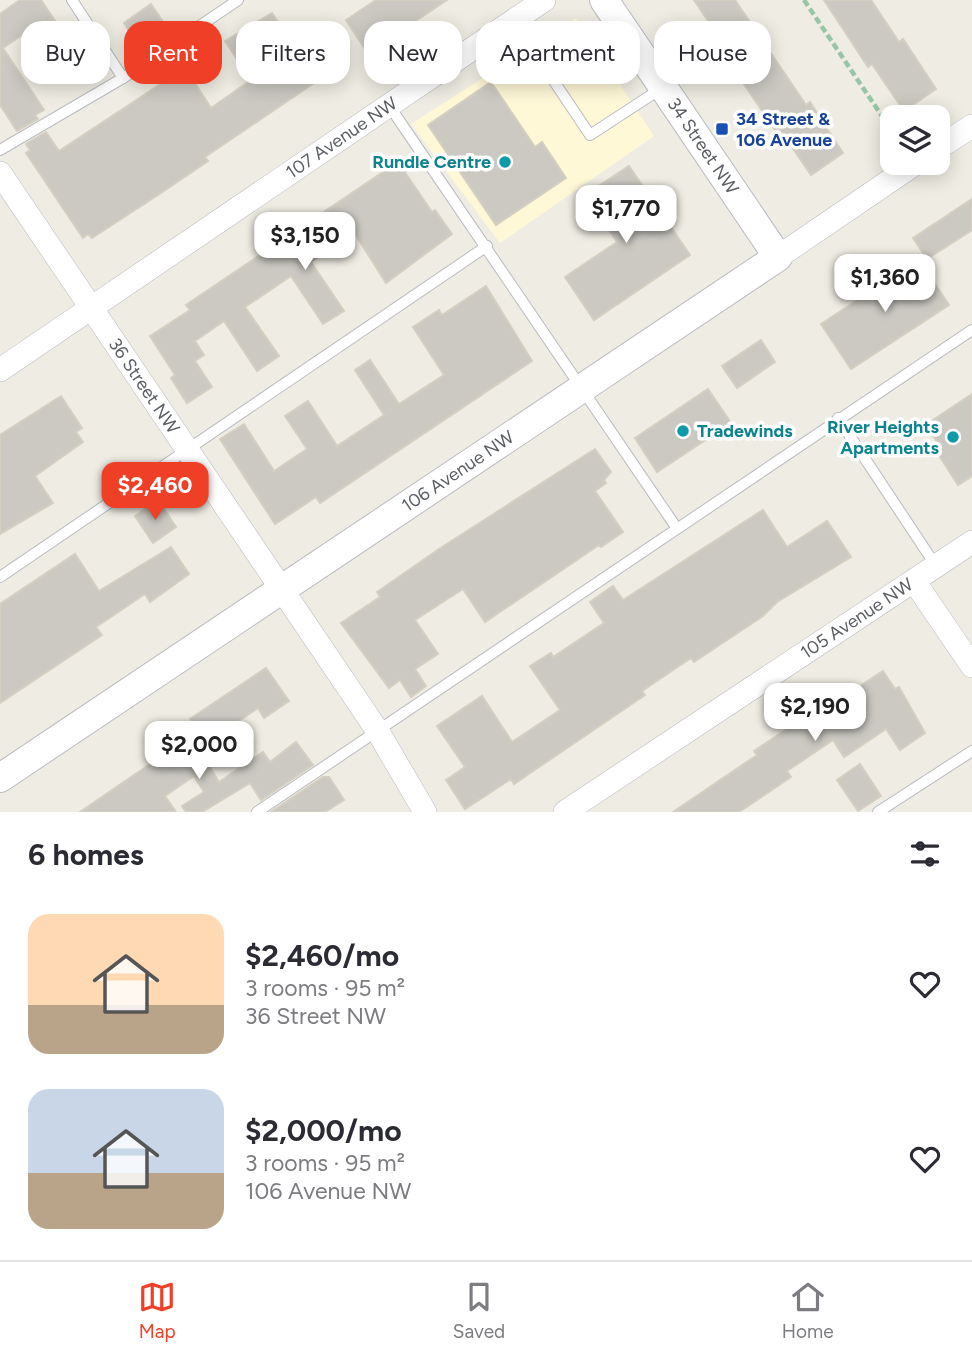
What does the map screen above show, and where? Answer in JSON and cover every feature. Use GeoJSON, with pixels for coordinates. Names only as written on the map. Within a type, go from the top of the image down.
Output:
{"type":"FeatureCollection","features":[{"type":"Feature","properties":{"kind":"street","name":"107 Avenue NW"},"geometry":{"type":"LineString","coordinates":[[0,370],[387,104],[544,0]]}},
{"type":"Feature","properties":{"kind":"street","name":"34 Street NW"},"geometry":{"type":"LineString","coordinates":[[604,0],[778,257]]}},
{"type":"Feature","properties":{"kind":"street"},"geometry":{"type":"LineString","coordinates":[[950,140],[972,125]]}},
{"type":"Feature","properties":{"kind":"street","name":"36 Street NW"},"geometry":{"type":"LineString","coordinates":[[0,173],[377,730],[425,812]]}},
{"type":"Feature","properties":{"kind":"street","name":"106 Avenue NW"},"geometry":{"type":"LineString","coordinates":[[0,778],[898,175]]}},
{"type":"Feature","properties":{"kind":"street","name":"105 Avenue NW"},"geometry":{"type":"LineString","coordinates":[[565,812],[972,542]]}},
{"type":"Feature","properties":{"kind":"street"},"geometry":{"type":"LineString","coordinates":[[914,581],[972,666]]}},
{"type":"Feature","properties":{"kind":"lane"},"geometry":{"type":"LineString","coordinates":[[72,0],[123,78]]}},
{"type":"Feature","properties":{"kind":"lane"},"geometry":{"type":"LineString","coordinates":[[0,150],[123,78],[238,0]]}},
{"type":"Feature","properties":{"kind":"lane"},"geometry":{"type":"LineString","coordinates":[[513,20],[590,135],[663,88]]}},
{"type":"Feature","properties":{"kind":"lane"},"geometry":{"type":"LineString","coordinates":[[387,104],[584,388],[676,527]]}},
{"type":"Feature","properties":{"kind":"lane"},"geometry":{"type":"LineString","coordinates":[[0,577],[486,246]]}},
{"type":"Feature","properties":{"kind":"lane"},"geometry":{"type":"LineString","coordinates":[[257,812],[676,527],[972,330]]}},
{"type":"Feature","properties":{"kind":"lane"},"geometry":{"type":"LineString","coordinates":[[838,418],[936,566]]}},
{"type":"Feature","properties":{"kind":"lane"},"geometry":{"type":"LineString","coordinates":[[878,812],[972,751]]}},
{"type":"Feature","properties":{"kind":"path"},"geometry":{"type":"LineString","coordinates":[[804,0],[880,113]]}},
{"type":"Feature","properties":{"kind":"shaded area"},"geometry":{"type":"Polygon","coordinates":[[[476,82],[620,84],[654,136],[500,243],[411,124],[476,82]]]}},
{"type":"Feature","properties":{"kind":"building"},"geometry":{"type":"Polygon","coordinates":[[[20,0],[41,0],[55,21],[21,21],[21,36],[3,48],[21,75],[21,84],[27,84],[44,110],[35,115],[38,119],[17,131],[0,105],[0,14],[20,0]]]}},
{"type":"Feature","properties":{"kind":"building"},"geometry":{"type":"Polygon","coordinates":[[[376,0],[447,0],[416,21],[364,21],[364,47],[350,26],[350,21],[346,20],[376,0]]]}},
{"type":"Feature","properties":{"kind":"building"},"geometry":{"type":"Polygon","coordinates":[[[694,0],[735,0],[749,21],[708,21],[694,0]]]}},
{"type":"Feature","properties":{"kind":"building"},"geometry":{"type":"Polygon","coordinates":[[[824,0],[871,0],[899,42],[903,39],[936,89],[913,105],[900,105],[872,64],[868,67],[824,0]]]}},
{"type":"Feature","properties":{"kind":"building"},"geometry":{"type":"Polygon","coordinates":[[[151,4],[162,21],[127,21],[151,4]]]}},
{"type":"Feature","properties":{"kind":"building"},"geometry":{"type":"Polygon","coordinates":[[[272,13],[277,21],[259,21],[272,13]]]}},
{"type":"Feature","properties":{"kind":"building"},"geometry":{"type":"Polygon","coordinates":[[[236,34],[236,58],[225,41],[236,34]]]}},
{"type":"Feature","properties":{"kind":"building"},"geometry":{"type":"Polygon","coordinates":[[[771,53],[806,105],[810,102],[843,153],[811,175],[779,128],[775,130],[744,84],[771,84],[771,53]]]}},
{"type":"Feature","properties":{"kind":"building"},"geometry":{"type":"Polygon","coordinates":[[[161,84],[195,84],[211,108],[245,84],[312,84],[205,157],[208,161],[92,238],[88,234],[83,238],[26,153],[30,150],[26,144],[46,132],[59,151],[161,84]]]}},
{"type":"Feature","properties":{"kind":"building","name":"Rundle Centre"},"geometry":{"type":"Polygon","coordinates":[[[488,84],[492,84],[535,147],[542,142],[566,178],[496,225],[428,125],[488,84]]]}},
{"type":"Feature","properties":{"kind":"building"},"geometry":{"type":"Polygon","coordinates":[[[398,162],[432,212],[435,210],[452,234],[386,283],[355,234],[311,262],[344,311],[323,324],[291,276],[245,307],[279,356],[257,371],[224,321],[195,341],[204,355],[195,361],[212,387],[187,403],[171,378],[175,375],[150,336],[190,310],[186,305],[398,162]]]}},
{"type":"Feature","properties":{"kind":"building"},"geometry":{"type":"Polygon","coordinates":[[[629,166],[690,255],[594,320],[565,277],[617,242],[585,195],[629,166]]]}},
{"type":"Feature","properties":{"kind":"building"},"geometry":{"type":"Polygon","coordinates":[[[972,199],[972,230],[927,259],[913,238],[972,199]]]}},
{"type":"Feature","properties":{"kind":"building"},"geometry":{"type":"Polygon","coordinates":[[[919,260],[949,305],[851,369],[821,324],[919,260]]]}},
{"type":"Feature","properties":{"kind":"building"},"geometry":{"type":"Polygon","coordinates":[[[486,286],[532,361],[320,503],[316,497],[275,524],[220,439],[244,424],[274,471],[307,449],[285,416],[308,401],[337,446],[384,415],[355,370],[370,360],[399,404],[444,375],[413,327],[439,310],[442,315],[486,286]]]}},
{"type":"Feature","properties":{"kind":"building"},"geometry":{"type":"Polygon","coordinates":[[[761,340],[775,362],[737,388],[722,366],[761,340]]]}},
{"type":"Feature","properties":{"kind":"building","name":"Tradewinds"},"geometry":{"type":"Polygon","coordinates":[[[708,389],[731,423],[657,472],[635,438],[708,389]]]}},
{"type":"Feature","properties":{"kind":"building","name":"River Heights Apartments"},"geometry":{"type":"Polygon","coordinates":[[[972,394],[972,476],[958,485],[933,446],[938,443],[930,431],[937,427],[933,420],[972,394]]]}},
{"type":"Feature","properties":{"kind":"building"},"geometry":{"type":"Polygon","coordinates":[[[61,396],[82,428],[76,432],[83,442],[35,476],[53,503],[0,534],[0,435],[61,396]]]}},
{"type":"Feature","properties":{"kind":"building"},"geometry":{"type":"Polygon","coordinates":[[[595,449],[611,472],[604,480],[606,483],[595,491],[623,532],[601,547],[599,545],[485,622],[463,589],[415,620],[438,654],[415,669],[426,686],[411,697],[400,680],[389,688],[341,623],[380,597],[377,592],[439,549],[595,449]]]}},
{"type":"Feature","properties":{"kind":"building"},"geometry":{"type":"Polygon","coordinates":[[[158,500],[176,527],[153,543],[135,516],[158,500]]]}},
{"type":"Feature","properties":{"kind":"building"},"geometry":{"type":"Polygon","coordinates":[[[763,510],[787,547],[827,521],[851,557],[777,602],[763,616],[694,662],[691,658],[642,691],[645,695],[514,784],[511,779],[465,809],[446,780],[465,767],[437,726],[482,696],[512,742],[560,710],[530,666],[551,653],[553,657],[604,623],[590,602],[613,586],[623,600],[763,510]]]}},
{"type":"Feature","properties":{"kind":"building"},"geometry":{"type":"Polygon","coordinates":[[[171,547],[189,574],[150,602],[145,594],[96,627],[102,635],[0,703],[0,604],[75,554],[99,591],[171,547]]]}},
{"type":"Feature","properties":{"kind":"building"},"geometry":{"type":"Polygon","coordinates":[[[266,668],[289,701],[264,718],[258,708],[206,743],[190,719],[266,668]]]}},
{"type":"Feature","properties":{"kind":"building"},"geometry":{"type":"Polygon","coordinates":[[[883,671],[895,689],[899,687],[925,733],[900,750],[886,729],[844,757],[833,740],[787,771],[791,777],[739,812],[673,812],[757,755],[754,751],[815,710],[811,704],[832,690],[842,698],[883,671]]]}},
{"type":"Feature","properties":{"kind":"building"},"geometry":{"type":"Polygon","coordinates":[[[191,736],[219,782],[263,752],[270,762],[296,742],[313,765],[261,800],[250,783],[202,812],[186,812],[182,806],[204,792],[194,776],[165,796],[176,812],[80,812],[191,736]]]}},
{"type":"Feature","properties":{"kind":"building"},"geometry":{"type":"Polygon","coordinates":[[[860,764],[881,796],[858,811],[837,780],[860,764]]]}},
{"type":"Feature","properties":{"kind":"building"},"geometry":{"type":"Polygon","coordinates":[[[323,777],[329,777],[344,800],[325,812],[271,812],[323,777]]]}},
{"type":"Feature","properties":{"kind":"place","name":"34 Street & 106 Avenue"},"geometry":{"type":"Point","coordinates":[722,129]}},
{"type":"Feature","properties":{"kind":"place","name":"Rundle Centre"},"geometry":{"type":"Point","coordinates":[505,162]}},
{"type":"Feature","properties":{"kind":"place","name":"Tradewinds"},"geometry":{"type":"Point","coordinates":[683,431]}},
{"type":"Feature","properties":{"kind":"place","name":"River Heights Apartments"},"geometry":{"type":"Point","coordinates":[953,437]}}]}
